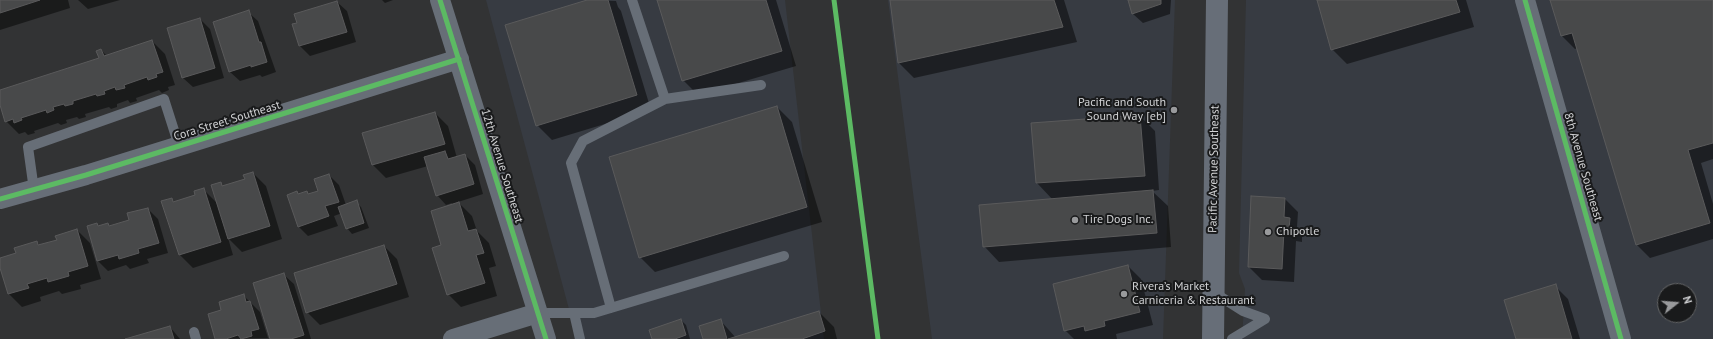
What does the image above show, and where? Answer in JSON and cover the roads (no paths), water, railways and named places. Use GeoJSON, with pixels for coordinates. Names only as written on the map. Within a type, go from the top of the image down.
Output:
{"type":"FeatureCollection","features":[{"type":"Feature","properties":{"kind":"main road","name":"Pacific Avenue Southeast"},"geometry":{"type":"LineString","coordinates":[[1213,339],[1217,0]]}},
{"type":"Feature","properties":{"kind":"street","name":"12th Avenue Southeast"},"geometry":{"type":"LineString","coordinates":[[440,0],[546,339]]}},
{"type":"Feature","properties":{"kind":"street","name":"8th Avenue Southeast"},"geometry":{"type":"LineString","coordinates":[[1525,0],[1621,339]]}},
{"type":"Feature","properties":{"kind":"street","name":"Cora Street Southeast"},"geometry":{"type":"LineString","coordinates":[[0,199],[178,146],[458,59]]}},
{"type":"Feature","properties":{"kind":"street"},"geometry":{"type":"LineString","coordinates":[[453,339],[538,314]]}},
{"type":"Feature","properties":{"kind":"lane"},"geometry":{"type":"LineString","coordinates":[[632,0],[666,99]]}},
{"type":"Feature","properties":{"kind":"lane"},"geometry":{"type":"LineString","coordinates":[[611,308],[571,163],[583,141],[666,99],[761,85]]}},
{"type":"Feature","properties":{"kind":"lane"},"geometry":{"type":"LineString","coordinates":[[34,190],[28,147],[164,99],[178,146]]}},
{"type":"Feature","properties":{"kind":"lane"},"geometry":{"type":"LineString","coordinates":[[538,314],[594,313],[784,256]]}},
{"type":"Feature","properties":{"kind":"lane"},"geometry":{"type":"LineString","coordinates":[[1213,292],[1244,311],[1265,319],[1232,339]]}},
{"type":"Feature","properties":{"kind":"lane"},"geometry":{"type":"LineString","coordinates":[[574,313],[580,339]]}},
{"type":"Feature","properties":{"kind":"place","name":"Pacific and South Sound Way [eb]"},"geometry":{"type":"Point","coordinates":[1174,110]}},
{"type":"Feature","properties":{"kind":"place","name":"Tire Dogs Inc."},"geometry":{"type":"Point","coordinates":[1075,220]}},
{"type":"Feature","properties":{"kind":"place","name":"Chipotle"},"geometry":{"type":"Point","coordinates":[1268,232]}},
{"type":"Feature","properties":{"kind":"place","name":"Rivera’s Market Carniceria & Restaurant"},"geometry":{"type":"Point","coordinates":[1124,294]}}]}
